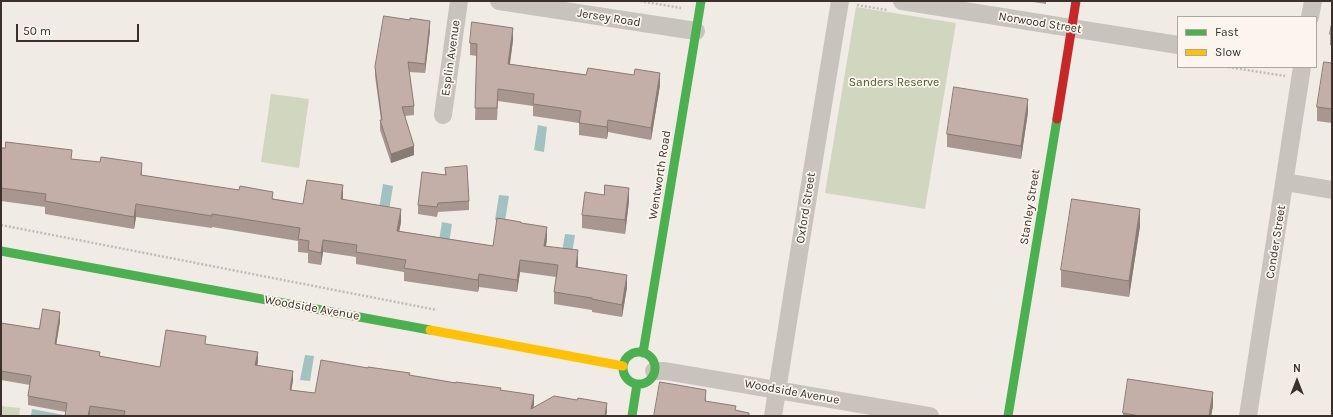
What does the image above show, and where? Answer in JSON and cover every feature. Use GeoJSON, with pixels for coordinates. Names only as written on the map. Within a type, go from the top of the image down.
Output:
{"type":"FeatureCollection","features":[{"type":"Feature","properties":{"kind":"street","name":"Esplin Avenue"},"geometry":{"type":"LineString","coordinates":[[443,115],[459,1]]}},
{"type":"Feature","properties":{"kind":"street","name":"Jersey Road"},"geometry":{"type":"LineString","coordinates":[[499,1],[696,31]]}},
{"type":"Feature","properties":{"kind":"street","name":"Wentworth Road"},"geometry":{"type":"LineString","coordinates":[[643,352],[701,1]]}},
{"type":"Feature","properties":{"kind":"street","name":"Stanley Street"},"geometry":{"type":"LineString","coordinates":[[1008,416],[1076,1]]}},
{"type":"Feature","properties":{"kind":"street"},"geometry":{"type":"LineString","coordinates":[[1310,16],[1313,1]]}},
{"type":"Feature","properties":{"kind":"street","name":"Oxford Street"},"geometry":{"type":"LineString","coordinates":[[773,416],[808,190],[846,3]]}},
{"type":"Feature","properties":{"kind":"street","name":"Norwood Street"},"geometry":{"type":"LineString","coordinates":[[897,6],[1072,28],[1177,45]]}},
{"type":"Feature","properties":{"kind":"street","name":"Conder Street"},"geometry":{"type":"LineString","coordinates":[[1248,416],[1302,68]]}},
{"type":"Feature","properties":{"kind":"street"},"geometry":{"type":"LineString","coordinates":[[1285,182],[1332,190]]}},
{"type":"Feature","properties":{"kind":"street","name":"Woodside Avenue"},"geometry":{"type":"LineString","coordinates":[[1,251],[623,366]]}},
{"type":"Feature","properties":{"kind":"street"},"geometry":{"type":"LineString","coordinates":[[643,352],[651,357],[654,371],[650,379],[646,382],[638,384],[628,380],[625,376],[623,366],[624,360],[632,353],[643,352]]}},
{"type":"Feature","properties":{"kind":"street","name":"Woodside Avenue"},"geometry":{"type":"LineString","coordinates":[[654,371],[665,371],[778,389],[930,416]]}},
{"type":"Feature","properties":{"kind":"street"},"geometry":{"type":"LineString","coordinates":[[632,416],[638,384]]}},
{"type":"Feature","properties":{"kind":"path"},"geometry":{"type":"LineString","coordinates":[[640,1],[683,8]]}},
{"type":"Feature","properties":{"kind":"path"},"geometry":{"type":"LineString","coordinates":[[846,3],[897,6]]}},
{"type":"Feature","properties":{"kind":"path"},"geometry":{"type":"LineString","coordinates":[[1234,68],[1286,77]]}},
{"type":"Feature","properties":{"kind":"path"},"geometry":{"type":"LineString","coordinates":[[1,225],[444,312]]}},
{"type":"Feature","properties":{"kind":"green space","name":"Sanders Reserve"},"geometry":{"type":"Polygon","coordinates":[[[856,7],[956,23],[925,209],[825,193],[856,7]]]}},
{"type":"Feature","properties":{"kind":"green space"},"geometry":{"type":"Polygon","coordinates":[[[271,94],[309,99],[299,168],[261,162],[271,94]]]}},
{"type":"Feature","properties":{"kind":"green space"},"geometry":{"type":"Polygon","coordinates":[[[1,406],[20,408],[19,416],[1,416],[1,406]]]}},
{"type":"Feature","properties":{"kind":"water"},"geometry":{"type":"Polygon","coordinates":[[[538,125],[547,127],[544,152],[534,150],[538,125]]]}},
{"type":"Feature","properties":{"kind":"water"},"geometry":{"type":"Polygon","coordinates":[[[383,184],[393,186],[389,211],[379,209],[383,184]]]}},
{"type":"Feature","properties":{"kind":"water"},"geometry":{"type":"Polygon","coordinates":[[[499,195],[509,196],[505,221],[495,220],[499,195]]]}},
{"type":"Feature","properties":{"kind":"water"},"geometry":{"type":"Polygon","coordinates":[[[442,222],[452,224],[448,249],[438,247],[442,222]]]}},
{"type":"Feature","properties":{"kind":"water"},"geometry":{"type":"Polygon","coordinates":[[[565,234],[575,235],[571,260],[561,258],[565,234]]]}},
{"type":"Feature","properties":{"kind":"water"},"geometry":{"type":"Polygon","coordinates":[[[305,355],[314,356],[310,381],[300,380],[305,355]]]}},
{"type":"Feature","properties":{"kind":"water"},"geometry":{"type":"Polygon","coordinates":[[[32,409],[64,415],[64,416],[31,416],[32,409]]]}},
{"type":"Feature","properties":{"kind":"building"},"geometry":{"type":"Polygon","coordinates":[[[384,16],[430,21],[425,64],[408,62],[414,106],[402,107],[414,146],[391,154],[380,120],[382,120],[375,67],[384,16]]]}},
{"type":"Feature","properties":{"kind":"building"},"geometry":{"type":"Polygon","coordinates":[[[472,22],[513,28],[508,64],[586,75],[588,68],[634,75],[635,69],[660,73],[651,128],[608,120],[607,127],[579,123],[581,111],[533,104],[534,94],[498,89],[497,108],[475,108],[477,44],[470,43],[472,22]]]}},
{"type":"Feature","properties":{"kind":"building"},"geometry":{"type":"Polygon","coordinates":[[[1332,22],[1332,34],[1330,34],[1332,22]]]}},
{"type":"Feature","properties":{"kind":"building"},"geometry":{"type":"Polygon","coordinates":[[[1324,62],[1332,63],[1332,109],[1317,107],[1324,62]]]}},
{"type":"Feature","properties":{"kind":"building"},"geometry":{"type":"Polygon","coordinates":[[[954,87],[1028,99],[1021,146],[947,134],[954,87]]]}},
{"type":"Feature","properties":{"kind":"building"},"geometry":{"type":"Polygon","coordinates":[[[6,142],[72,150],[71,159],[100,162],[101,157],[142,163],[141,175],[239,190],[240,186],[273,192],[272,199],[303,204],[307,180],[343,185],[341,199],[401,209],[397,231],[493,246],[497,218],[547,227],[544,246],[578,250],[576,267],[627,275],[622,305],[592,298],[554,292],[558,265],[520,260],[517,280],[479,274],[478,280],[404,268],[406,260],[356,252],[357,245],[323,240],[321,253],[308,250],[309,241],[298,239],[300,228],[136,204],[134,217],[45,201],[46,194],[1,188],[1,148],[5,148],[6,142]]]}},
{"type":"Feature","properties":{"kind":"building"},"geometry":{"type":"Polygon","coordinates":[[[467,166],[469,201],[438,203],[437,207],[418,205],[422,172],[446,175],[445,168],[467,166]]]}},
{"type":"Feature","properties":{"kind":"building"},"geometry":{"type":"Polygon","coordinates":[[[605,185],[629,188],[625,220],[582,215],[585,192],[604,195],[605,185]]]}},
{"type":"Feature","properties":{"kind":"building"},"geometry":{"type":"Polygon","coordinates":[[[1072,199],[1140,209],[1129,281],[1061,270],[1072,199]]]}},
{"type":"Feature","properties":{"kind":"building"},"geometry":{"type":"Polygon","coordinates":[[[43,309],[60,312],[55,344],[100,352],[99,356],[160,367],[166,330],[206,336],[205,344],[258,352],[255,365],[293,371],[290,390],[315,393],[321,360],[410,373],[409,375],[456,383],[501,388],[500,390],[534,395],[531,409],[554,396],[607,403],[605,416],[124,416],[125,411],[90,406],[88,416],[65,416],[67,403],[28,396],[31,376],[1,371],[1,323],[39,329],[43,309]]]}},
{"type":"Feature","properties":{"kind":"building"},"geometry":{"type":"Polygon","coordinates":[[[1128,379],[1213,392],[1209,416],[1140,416],[1123,413],[1128,379]]]}},
{"type":"Feature","properties":{"kind":"building"},"geometry":{"type":"Polygon","coordinates":[[[660,382],[706,390],[705,401],[736,406],[735,410],[749,413],[749,416],[654,416],[660,382]]]}},
{"type":"Feature","properties":{"kind":"traffic: fast"},"geometry":{"type":"LineString","coordinates":[[643,353],[701,1]]}},
{"type":"Feature","properties":{"kind":"traffic: fast"},"geometry":{"type":"LineString","coordinates":[[1008,416],[1057,119]]}},
{"type":"Feature","properties":{"kind":"traffic: fast"},"geometry":{"type":"LineString","coordinates":[[1,251],[430,330]]}},
{"type":"Feature","properties":{"kind":"traffic: fast"},"geometry":{"type":"LineString","coordinates":[[639,352],[645,353],[652,359],[655,368],[654,374],[648,381],[639,384],[633,383],[626,377],[623,368],[624,362],[630,355],[639,352]]}},
{"type":"Feature","properties":{"kind":"traffic: fast"},"geometry":{"type":"LineString","coordinates":[[632,416],[637,384]]}},
{"type":"Feature","properties":{"kind":"traffic: slow"},"geometry":{"type":"LineString","coordinates":[[430,330],[623,366]]}},
{"type":"Feature","properties":{"kind":"traffic: jam"},"geometry":{"type":"LineString","coordinates":[[1057,119],[1076,1]]}}]}
